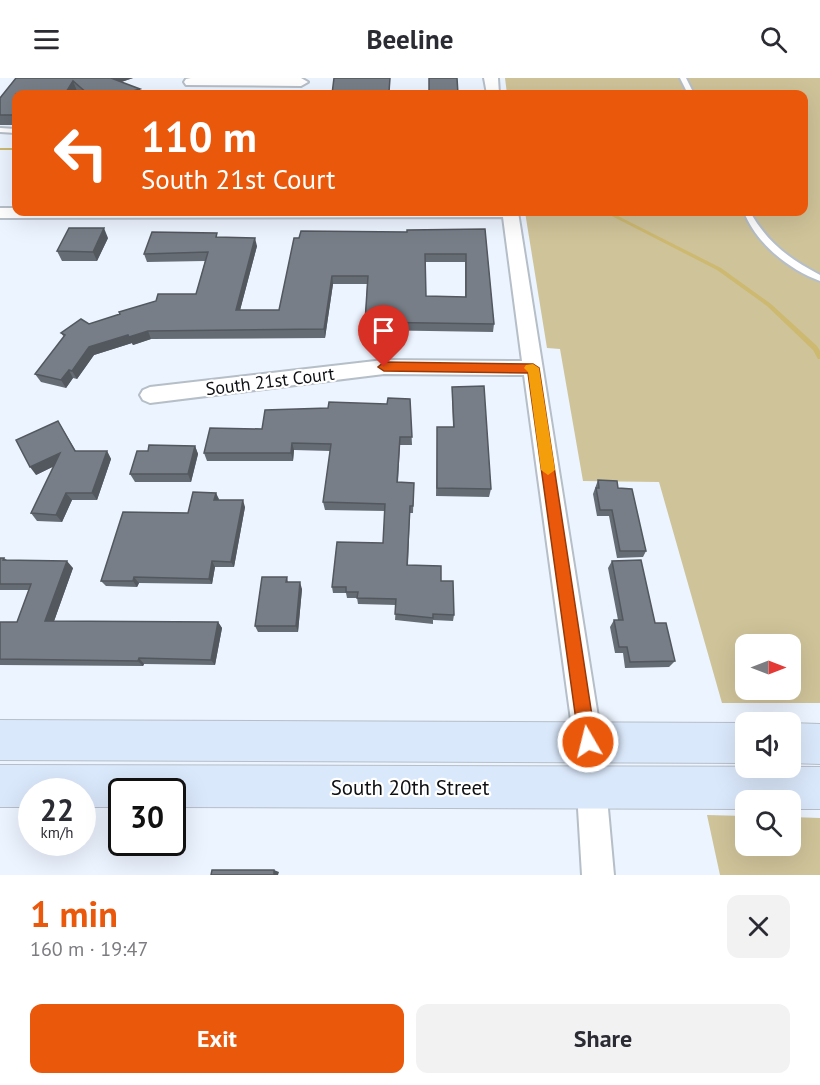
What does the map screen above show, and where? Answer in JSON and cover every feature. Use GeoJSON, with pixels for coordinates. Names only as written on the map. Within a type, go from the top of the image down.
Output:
{"type":"FeatureCollection","features":[{"type":"Feature","properties":{"kind":"street"},"geometry":{"type":"LineString","coordinates":[[191,82],[301,85]]}},
{"type":"Feature","properties":{"kind":"street"},"geometry":{"type":"LineString","coordinates":[[511,216],[588,742],[598,875]]}},
{"type":"Feature","properties":{"kind":"street","name":"South 21st Court"},"geometry":{"type":"LineString","coordinates":[[150,395],[384,367],[533,368]]}},
{"type":"Feature","properties":{"kind":"street"},"geometry":{"type":"LineString","coordinates":[[0,740],[735,743]]}},
{"type":"Feature","properties":{"kind":"street"},"geometry":{"type":"LineString","coordinates":[[801,743],[820,744]]}},
{"type":"Feature","properties":{"kind":"street","name":"South 20th Street"},"geometry":{"type":"LineString","coordinates":[[0,786],[820,788]]}},
{"type":"Feature","properties":{"kind":"lane"},"geometry":{"type":"LineString","coordinates":[[749,216],[760,236],[776,251],[820,278]]}},
{"type":"Feature","properties":{"kind":"shaded area"},"geometry":{"type":"Polygon","coordinates":[[[505,78],[820,78],[820,703],[722,703],[659,482],[583,481],[560,349],[547,348],[526,216],[808,216],[808,90],[506,90],[505,78]]]}},
{"type":"Feature","properties":{"kind":"shaded area"},"geometry":{"type":"Polygon","coordinates":[[[707,815],[735,816],[735,856],[801,856],[801,817],[820,818],[820,875],[720,875],[707,815]]]}},
{"type":"Feature","properties":{"kind":"building"},"geometry":{"type":"Polygon","coordinates":[[[16,78],[111,78],[140,89],[83,90],[73,81],[67,90],[12,90],[12,115],[0,115],[0,98],[16,78]]]}},
{"type":"Feature","properties":{"kind":"building"},"geometry":{"type":"Polygon","coordinates":[[[334,78],[390,78],[389,90],[332,90],[334,78]]]}},
{"type":"Feature","properties":{"kind":"building"},"geometry":{"type":"Polygon","coordinates":[[[429,78],[457,78],[458,90],[429,90],[429,78]]]}},
{"type":"Feature","properties":{"kind":"building"},"geometry":{"type":"Polygon","coordinates":[[[69,228],[104,228],[93,252],[57,251],[69,228]]]}},
{"type":"Feature","properties":{"kind":"building"},"geometry":{"type":"Polygon","coordinates":[[[485,229],[494,324],[365,322],[368,276],[332,276],[324,329],[148,331],[89,347],[72,371],[69,370],[61,380],[35,374],[65,335],[61,333],[81,319],[89,324],[120,314],[119,312],[156,301],[158,294],[196,294],[208,252],[144,254],[152,232],[217,233],[216,237],[255,238],[236,310],[279,310],[294,238],[299,238],[301,231],[407,232],[407,230],[485,229]],[[425,254],[426,296],[466,297],[466,254],[425,254]]]}},
{"type":"Feature","properties":{"kind":"building"},"geometry":{"type":"Polygon","coordinates":[[[484,386],[491,489],[437,488],[437,427],[454,427],[452,387],[484,386]]]}},
{"type":"Feature","properties":{"kind":"building"},"geometry":{"type":"Polygon","coordinates":[[[388,398],[410,399],[412,437],[400,437],[397,482],[414,483],[413,506],[410,506],[407,565],[441,566],[441,581],[453,581],[454,615],[433,614],[433,618],[395,614],[396,599],[357,598],[358,592],[346,592],[346,587],[332,587],[337,542],[383,543],[385,504],[323,502],[331,444],[292,443],[291,453],[204,453],[210,428],[262,429],[265,410],[328,408],[329,402],[387,404],[388,398]]]}},
{"type":"Feature","properties":{"kind":"building"},"geometry":{"type":"Polygon","coordinates":[[[58,421],[75,451],[107,451],[92,493],[66,493],[56,515],[31,513],[60,453],[30,467],[16,440],[58,421]]]}},
{"type":"Feature","properties":{"kind":"building"},"geometry":{"type":"Polygon","coordinates":[[[149,445],[195,446],[188,474],[130,474],[137,451],[148,451],[149,445]]]}},
{"type":"Feature","properties":{"kind":"building"},"geometry":{"type":"Polygon","coordinates":[[[598,480],[617,481],[618,488],[632,489],[646,551],[620,551],[612,510],[600,510],[596,488],[599,488],[598,480]]]}},
{"type":"Feature","properties":{"kind":"building"},"geometry":{"type":"Polygon","coordinates":[[[193,492],[216,493],[214,500],[243,500],[231,562],[212,561],[209,579],[134,577],[133,581],[101,581],[123,512],[188,513],[193,492]]]}},
{"type":"Feature","properties":{"kind":"building"},"geometry":{"type":"Polygon","coordinates":[[[0,558],[4,558],[3,560],[67,561],[45,621],[218,622],[211,660],[0,659],[0,622],[17,622],[31,584],[0,584],[0,558]]]}},
{"type":"Feature","properties":{"kind":"building"},"geometry":{"type":"Polygon","coordinates":[[[641,560],[655,623],[666,623],[675,661],[630,662],[627,647],[619,647],[614,620],[623,620],[612,561],[641,560]]]}},
{"type":"Feature","properties":{"kind":"building"},"geometry":{"type":"Polygon","coordinates":[[[262,577],[287,577],[286,582],[300,582],[296,626],[255,626],[262,577]]]}},
{"type":"Feature","properties":{"kind":"building"},"geometry":{"type":"Polygon","coordinates":[[[212,870],[274,870],[274,875],[211,875],[212,870]]]}},
{"type":"Feature","properties":{"kind":"waterway"},"geometry":{"type":"LineString","coordinates":[[0,149],[12,149]]}},
{"type":"Feature","properties":{"kind":"waterway"},"geometry":{"type":"LineString","coordinates":[[615,216],[719,269],[769,305],[815,348],[820,357]]}},
{"type":"Feature","properties":{"kind":"slow traffic"},"geometry":{"type":"LineString","coordinates":[[530,368],[533,368],[548,470]]}},
{"type":"Feature","properties":{"kind":"route"},"geometry":{"type":"LineString","coordinates":[[384,367],[533,368],[588,742]]}}]}
